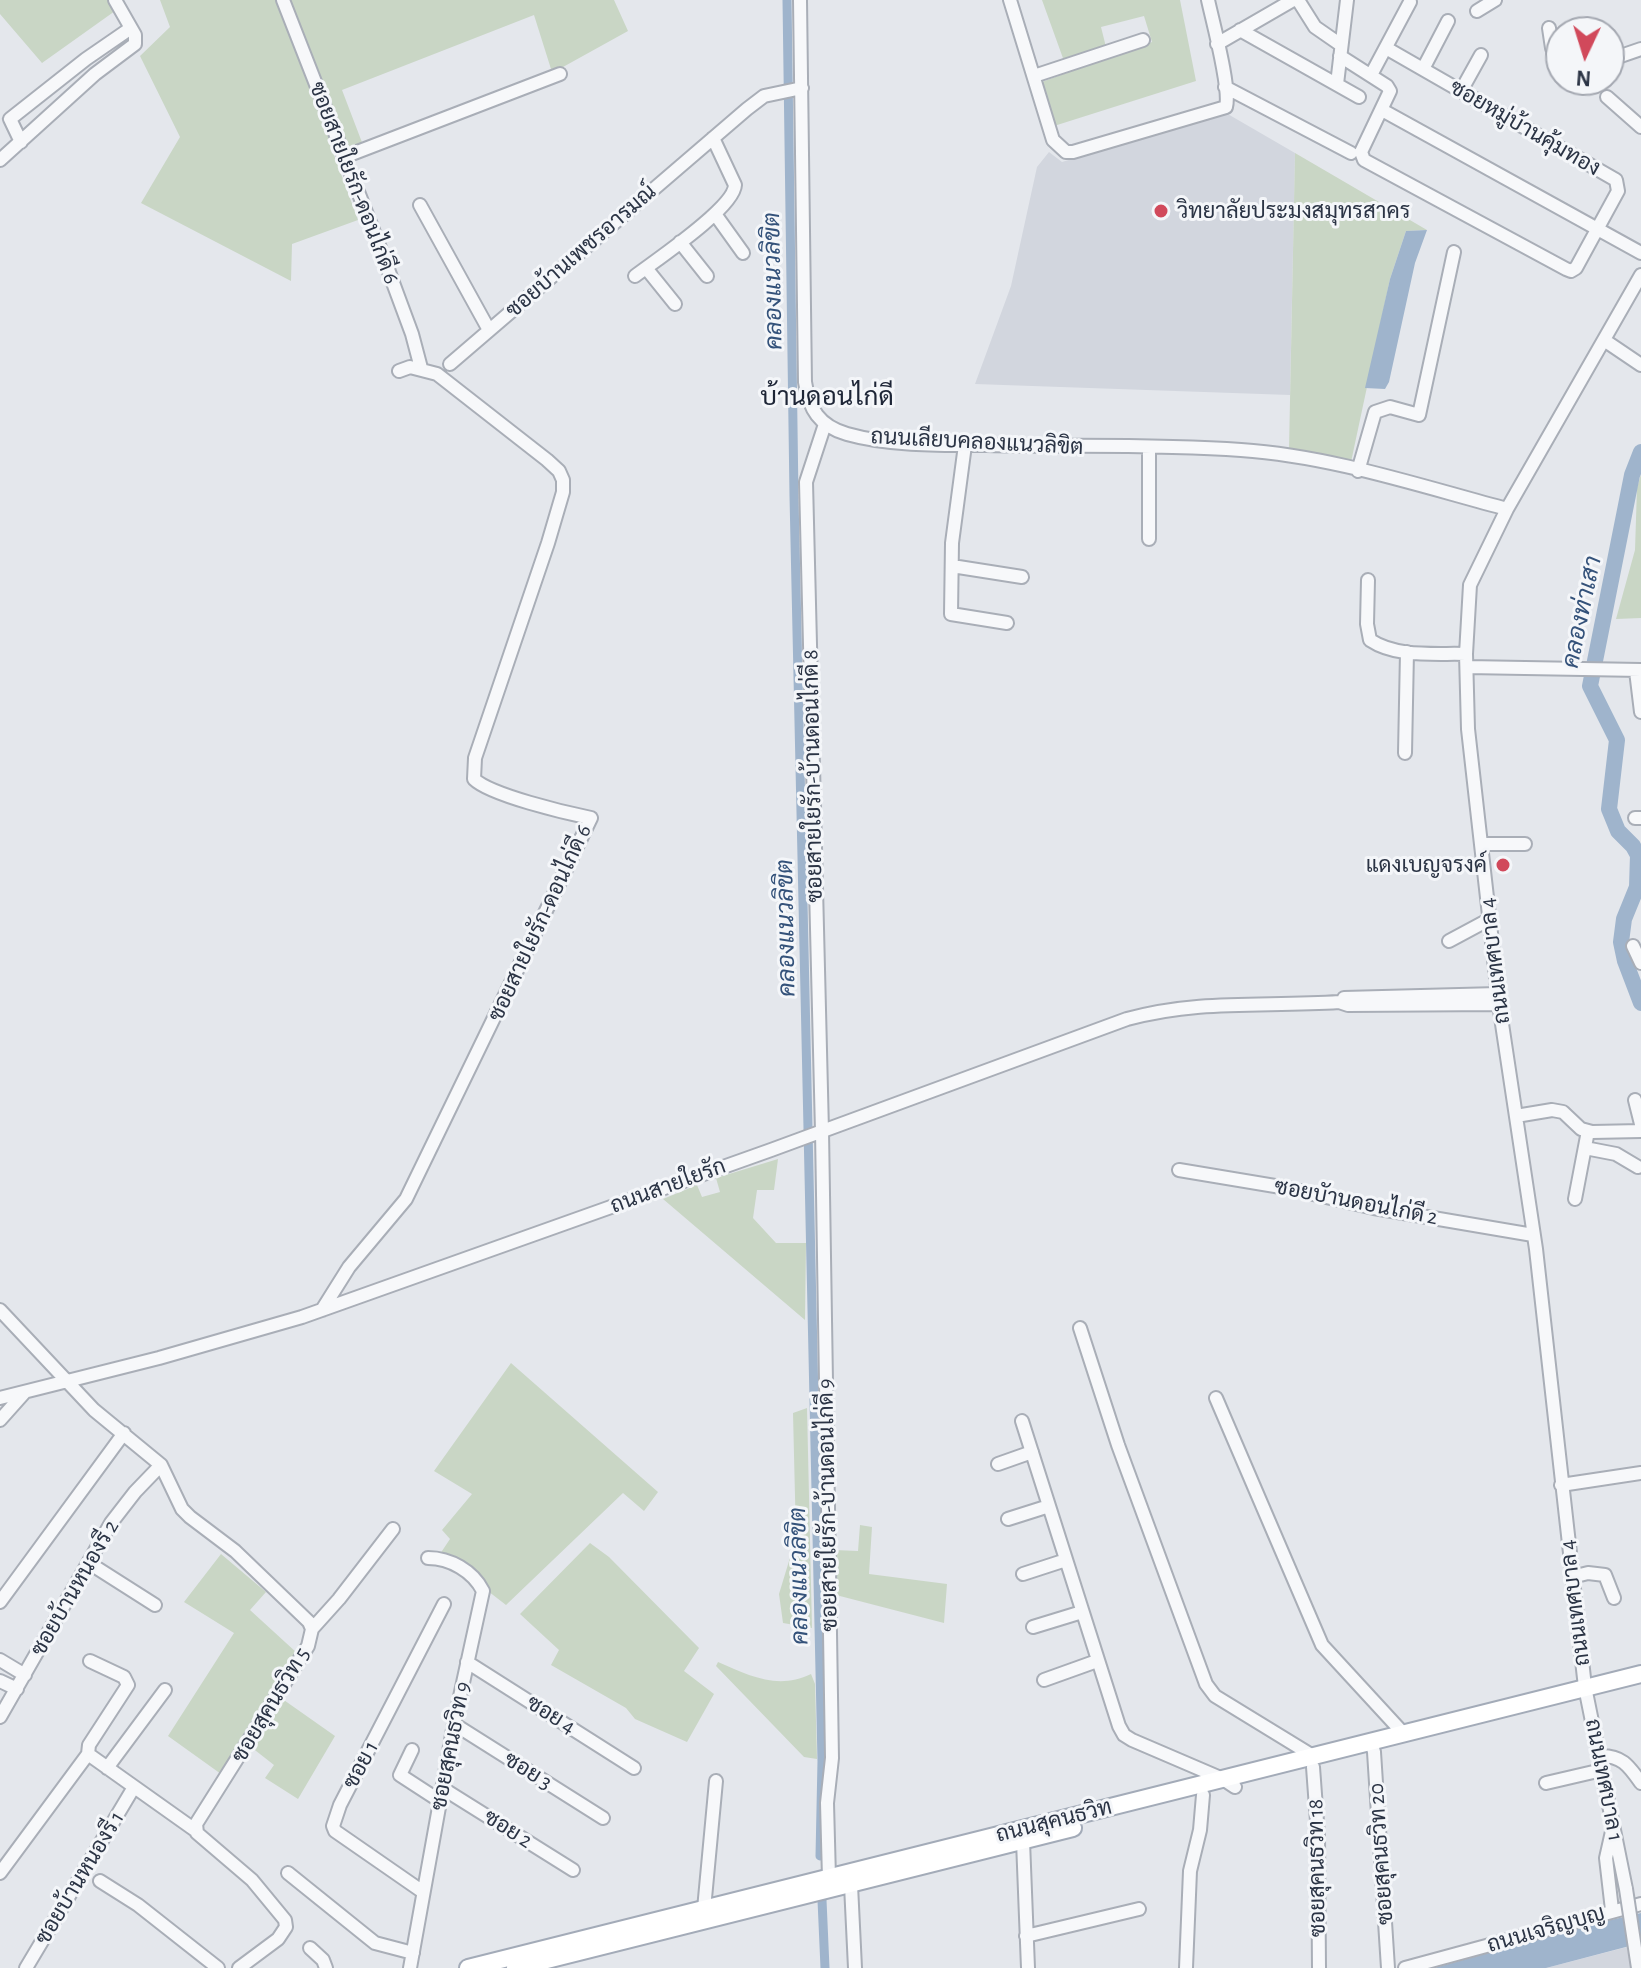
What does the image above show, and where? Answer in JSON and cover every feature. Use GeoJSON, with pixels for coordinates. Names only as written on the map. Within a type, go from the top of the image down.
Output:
{"type":"FeatureCollection","features":[{"type":"Feature","properties":{"kind":"main road","name":"ถนนสุคนธวิท"},"geometry":{"type":"LineString","coordinates":[[468,1968],[1373,1747],[1586,1692],[1641,1674]]}},
{"type":"Feature","properties":{"kind":"main road","name":"ถนนสุคนธวิท"},"geometry":{"type":"LineString","coordinates":[[1373,1747],[1403,1733],[1586,1692],[1641,1685]]}},
{"type":"Feature","properties":{"kind":"main road","name":"ถนนสุคนธวิท"},"geometry":{"type":"LineString","coordinates":[[515,1968],[1203,1795],[1229,1783]]}},
{"type":"Feature","properties":{"kind":"street"},"geometry":{"type":"LineString","coordinates":[[0,160],[16,134],[135,44],[135,35],[115,0]]}},
{"type":"Feature","properties":{"kind":"street","name":"ซอยสายใยรัก-ดอนไก่ดี 6"},"geometry":{"type":"LineString","coordinates":[[283,0],[412,334],[421,368],[437,374],[547,460],[559,471],[563,480],[563,492],[548,543],[475,758],[474,779],[480,785],[512,796],[591,818],[406,1199],[349,1267],[322,1310]]}},
{"type":"Feature","properties":{"kind":"street"},"geometry":{"type":"LineString","coordinates":[[800,0],[798,88],[805,382],[811,408],[825,424]]}},
{"type":"Feature","properties":{"kind":"street"},"geometry":{"type":"LineString","coordinates":[[1010,0],[1053,140],[1066,152],[1082,150],[1226,107],[1228,102],[1208,0]]}},
{"type":"Feature","properties":{"kind":"street"},"geometry":{"type":"LineString","coordinates":[[1217,44],[1271,5],[1296,0],[1315,27],[1390,91],[1382,110],[1641,253]]}},
{"type":"Feature","properties":{"kind":"street"},"geometry":{"type":"LineString","coordinates":[[1337,84],[1347,0]]}},
{"type":"Feature","properties":{"kind":"street"},"geometry":{"type":"LineString","coordinates":[[1477,11],[1495,0]]}},
{"type":"Feature","properties":{"kind":"street"},"geometry":{"type":"LineString","coordinates":[[1371,75],[1410,2]]}},
{"type":"Feature","properties":{"kind":"street"},"geometry":{"type":"LineString","coordinates":[[1423,69],[1448,21]]}},
{"type":"Feature","properties":{"kind":"street"},"geometry":{"type":"LineString","coordinates":[[16,134],[10,119],[131,28]]}},
{"type":"Feature","properties":{"kind":"street"},"geometry":{"type":"LineString","coordinates":[[1240,30],[1359,97]]}},
{"type":"Feature","properties":{"kind":"street"},"geometry":{"type":"LineString","coordinates":[[1034,76],[1143,40]]}},
{"type":"Feature","properties":{"kind":"street","name":"ซอยหมู่บ้านคุ้มทอง"},"geometry":{"type":"LineString","coordinates":[[1382,110],[1361,152],[1364,160],[1571,271],[1576,268],[1618,191],[1616,180],[1386,48]]}},
{"type":"Feature","properties":{"kind":"street"},"geometry":{"type":"LineString","coordinates":[[1461,91],[1481,55]]}},
{"type":"Feature","properties":{"kind":"street"},"geometry":{"type":"LineString","coordinates":[[344,157],[560,74]]}},
{"type":"Feature","properties":{"kind":"street"},"geometry":{"type":"LineString","coordinates":[[1225,87],[1351,153]]}},
{"type":"Feature","properties":{"kind":"street","name":"ซอยบ้านเพชรอารมณ์"},"geometry":{"type":"LineString","coordinates":[[450,364],[764,96],[798,88]]}},
{"type":"Feature","properties":{"kind":"street"},"geometry":{"type":"LineString","coordinates":[[1607,97],[1641,127]]}},
{"type":"Feature","properties":{"kind":"street"},"geometry":{"type":"LineString","coordinates":[[635,276],[715,214],[732,197],[735,185],[713,138]]}},
{"type":"Feature","properties":{"kind":"street"},"geometry":{"type":"LineString","coordinates":[[420,205],[489,330]]}},
{"type":"Feature","properties":{"kind":"street"},"geometry":{"type":"LineString","coordinates":[[715,214],[743,253]]}},
{"type":"Feature","properties":{"kind":"street"},"geometry":{"type":"LineString","coordinates":[[680,242],[707,276]]}},
{"type":"Feature","properties":{"kind":"street"},"geometry":{"type":"LineString","coordinates":[[1415,429],[1454,252]]}},
{"type":"Feature","properties":{"kind":"street"},"geometry":{"type":"LineString","coordinates":[[646,268],[675,304]]}},
{"type":"Feature","properties":{"kind":"street","name":"ถนนเทศบาล 4"},"geometry":{"type":"LineString","coordinates":[[1586,1692],[1549,1357],[1498,999],[1468,729],[1466,660],[1470,585],[1507,509],[1641,275]]}},
{"type":"Feature","properties":{"kind":"street"},"geometry":{"type":"LineString","coordinates":[[1604,340],[1641,365]]}},
{"type":"Feature","properties":{"kind":"street"},"geometry":{"type":"LineString","coordinates":[[399,371],[410,367],[421,368]]}},
{"type":"Feature","properties":{"kind":"street"},"geometry":{"type":"LineString","coordinates":[[1358,471],[1375,412],[1390,407],[1419,415]]}},
{"type":"Feature","properties":{"kind":"street","name":"ถนนเลียบคลองแนวลิขิต"},"geometry":{"type":"LineString","coordinates":[[825,424],[862,438],[965,445],[1149,448],[1295,455],[1507,509]]}},
{"type":"Feature","properties":{"kind":"street","name":"ซอยสายใยรัก-บ้านดอนไก่ดี 8"},"geometry":{"type":"LineString","coordinates":[[819,1132],[806,482],[825,424]]}},
{"type":"Feature","properties":{"kind":"street"},"geometry":{"type":"LineString","coordinates":[[965,445],[952,543],[951,614],[1007,623]]}},
{"type":"Feature","properties":{"kind":"street"},"geometry":{"type":"LineString","coordinates":[[1149,448],[1149,539]]}},
{"type":"Feature","properties":{"kind":"street"},"geometry":{"type":"LineString","coordinates":[[952,566],[1022,577]]}},
{"type":"Feature","properties":{"kind":"street"},"geometry":{"type":"LineString","coordinates":[[1368,580],[1367,624],[1370,640],[1379,646],[1466,660],[1593,670],[1639,670],[1641,712]]}},
{"type":"Feature","properties":{"kind":"street"},"geometry":{"type":"LineString","coordinates":[[1405,753],[1407,652]]}},
{"type":"Feature","properties":{"kind":"street"},"geometry":{"type":"LineString","coordinates":[[1481,844],[1525,844]]}},
{"type":"Feature","properties":{"kind":"street"},"geometry":{"type":"LineString","coordinates":[[1449,941],[1490,919]]}},
{"type":"Feature","properties":{"kind":"street"},"geometry":{"type":"LineString","coordinates":[[1633,946],[1641,963]]}},
{"type":"Feature","properties":{"kind":"street"},"geometry":{"type":"LineString","coordinates":[[1496,969],[1473,1000],[1503,1028]]}},
{"type":"Feature","properties":{"kind":"street","name":"ถนนสายใยรัก"},"geometry":{"type":"LineString","coordinates":[[0,1398],[159,1358],[322,1310],[1127,1019],[1162,1010],[1207,1005],[1339,1002],[1348,1005],[1498,999]]}},
{"type":"Feature","properties":{"kind":"street"},"geometry":{"type":"LineString","coordinates":[[1635,1100],[1641,1124]]}},
{"type":"Feature","properties":{"kind":"street"},"geometry":{"type":"LineString","coordinates":[[1516,1116],[1552,1110],[1563,1112],[1581,1129],[1588,1131],[1641,1131]]}},
{"type":"Feature","properties":{"kind":"street"},"geometry":{"type":"LineString","coordinates":[[1575,1199],[1588,1131]]}},
{"type":"Feature","properties":{"kind":"street","name":"ซอยสายใยรัก-บ้านดอนไก่ดี 9"},"geometry":{"type":"LineString","coordinates":[[819,1132],[832,1758],[827,1803],[829,1878]]}},
{"type":"Feature","properties":{"kind":"street"},"geometry":{"type":"LineString","coordinates":[[1585,1148],[1616,1154],[1638,1167]]}},
{"type":"Feature","properties":{"kind":"street","name":"ซอยบัานดอนไก่ดี 2"},"geometry":{"type":"LineString","coordinates":[[1179,1170],[1533,1235]]}},
{"type":"Feature","properties":{"kind":"street","name":"ซอยสุคนธวิท 5"},"geometry":{"type":"LineString","coordinates":[[0,1310],[94,1410],[161,1465],[182,1509],[247,1563],[309,1622],[312,1629],[308,1646],[195,1830]]}},
{"type":"Feature","properties":{"kind":"street"},"geometry":{"type":"LineString","coordinates":[[1080,1328],[1118,1445],[1206,1684],[1215,1696],[1313,1762]]}},
{"type":"Feature","properties":{"kind":"street"},"geometry":{"type":"LineString","coordinates":[[0,1420],[25,1392]]}},
{"type":"Feature","properties":{"kind":"street"},"geometry":{"type":"LineString","coordinates":[[1216,1398],[1322,1645],[1403,1733]]}},
{"type":"Feature","properties":{"kind":"street"},"geometry":{"type":"LineString","coordinates":[[1022,1421],[1097,1661],[1124,1735],[1229,1783]]}},
{"type":"Feature","properties":{"kind":"street"},"geometry":{"type":"LineString","coordinates":[[0,1602],[124,1433]]}},
{"type":"Feature","properties":{"kind":"street"},"geometry":{"type":"LineString","coordinates":[[998,1464],[1032,1452]]}},
{"type":"Feature","properties":{"kind":"street","name":"ซอยบ้านหนองรี 2"},"geometry":{"type":"LineString","coordinates":[[0,1717],[123,1506],[161,1465]]}},
{"type":"Feature","properties":{"kind":"street"},"geometry":{"type":"LineString","coordinates":[[1561,1485],[1641,1473]]}},
{"type":"Feature","properties":{"kind":"street"},"geometry":{"type":"LineString","coordinates":[[1008,1519],[1049,1506]]}},
{"type":"Feature","properties":{"kind":"street"},"geometry":{"type":"LineString","coordinates":[[312,1629],[393,1529]]}},
{"type":"Feature","properties":{"kind":"street","name":"ซอยสุคนธวิท 9"},"geometry":{"type":"LineString","coordinates":[[410,1968],[454,1724],[483,1591],[452,1561],[428,1558]]}},
{"type":"Feature","properties":{"kind":"street"},"geometry":{"type":"LineString","coordinates":[[1023,1574],[1066,1560]]}},
{"type":"Feature","properties":{"kind":"street"},"geometry":{"type":"LineString","coordinates":[[89,1563],[155,1605]]}},
{"type":"Feature","properties":{"kind":"street"},"geometry":{"type":"LineString","coordinates":[[1572,1577],[1588,1573],[1605,1575],[1614,1598]]}},
{"type":"Feature","properties":{"kind":"street","name":"ซอย 1"},"geometry":{"type":"LineString","coordinates":[[423,1892],[335,1831],[333,1826],[340,1805],[444,1604]]}},
{"type":"Feature","properties":{"kind":"street"},"geometry":{"type":"LineString","coordinates":[[1033,1627],[1082,1612]]}},
{"type":"Feature","properties":{"kind":"street"},"geometry":{"type":"LineString","coordinates":[[0,1660],[25,1675]]}},
{"type":"Feature","properties":{"kind":"street"},"geometry":{"type":"LineString","coordinates":[[0,1873],[88,1754],[89,1745],[128,1685],[124,1677],[90,1661]]}},
{"type":"Feature","properties":{"kind":"street"},"geometry":{"type":"LineString","coordinates":[[1044,1680],[1097,1661]]}},
{"type":"Feature","properties":{"kind":"street","name":"ซอย 4"},"geometry":{"type":"LineString","coordinates":[[467,1662],[634,1768]]}},
{"type":"Feature","properties":{"kind":"street"},"geometry":{"type":"LineString","coordinates":[[0,1681],[17,1689]]}},
{"type":"Feature","properties":{"kind":"street"},"geometry":{"type":"LineString","coordinates":[[107,1768],[165,1690]]}},
{"type":"Feature","properties":{"kind":"street","name":"ถนนเทศบาล 1"},"geometry":{"type":"LineString","coordinates":[[1586,1692],[1626,1889],[1638,1968]]}},
{"type":"Feature","properties":{"kind":"street","name":"ซอย 3"},"geometry":{"type":"LineString","coordinates":[[454,1724],[603,1818]]}},
{"type":"Feature","properties":{"kind":"street","name":"ซอยสุคนธวิท 20"},"geometry":{"type":"LineString","coordinates":[[1373,1747],[1388,1968]]}},
{"type":"Feature","properties":{"kind":"street","name":"ซอย 2"},"geometry":{"type":"LineString","coordinates":[[412,1750],[400,1775],[441,1794],[573,1870]]}},
{"type":"Feature","properties":{"kind":"street","name":"ซอยบ้านหนองรี 1"},"geometry":{"type":"LineString","coordinates":[[88,1754],[195,1830]]}},
{"type":"Feature","properties":{"kind":"street"},"geometry":{"type":"LineString","coordinates":[[1599,1756],[1624,1761],[1641,1783]]}},
{"type":"Feature","properties":{"kind":"street","name":"ซอยสุคนธวิท 18"},"geometry":{"type":"LineString","coordinates":[[1313,1762],[1318,1835],[1319,1968]]}},
{"type":"Feature","properties":{"kind":"street"},"geometry":{"type":"LineString","coordinates":[[1546,1783],[1602,1770]]}},
{"type":"Feature","properties":{"kind":"street"},"geometry":{"type":"LineString","coordinates":[[704,1909],[716,1781]]}},
{"type":"Feature","properties":{"kind":"street","name":"ซอยบ้านหนองรี 1"},"geometry":{"type":"LineString","coordinates":[[26,1968],[134,1787]]}},
{"type":"Feature","properties":{"kind":"street"},"geometry":{"type":"LineString","coordinates":[[1186,1968],[1190,1871],[1200,1830],[1203,1795]]}},
{"type":"Feature","properties":{"kind":"street"},"geometry":{"type":"LineString","coordinates":[[1612,1910],[1606,1858],[1614,1826]]}},
{"type":"Feature","properties":{"kind":"street"},"geometry":{"type":"LineString","coordinates":[[195,1830],[252,1880],[285,1920],[286,1927],[278,1939],[239,1968]]}},
{"type":"Feature","properties":{"kind":"street"},"geometry":{"type":"LineString","coordinates":[[1023,1841],[1028,1968]]}},
{"type":"Feature","properties":{"kind":"street"},"geometry":{"type":"LineString","coordinates":[[288,1873],[375,1943],[413,1953]]}},
{"type":"Feature","properties":{"kind":"street"},"geometry":{"type":"LineString","coordinates":[[100,1881],[138,1905],[218,1968]]}},
{"type":"Feature","properties":{"kind":"street"},"geometry":{"type":"LineString","coordinates":[[851,1885],[855,1968]]}},
{"type":"Feature","properties":{"kind":"street","name":"ถนนเจริญบุญ"},"geometry":{"type":"LineString","coordinates":[[1405,1968],[1641,1904]]}},
{"type":"Feature","properties":{"kind":"street"},"geometry":{"type":"LineString","coordinates":[[1026,1936],[1139,1909]]}},
{"type":"Feature","properties":{"kind":"street"},"geometry":{"type":"LineString","coordinates":[[310,1948],[323,1960],[326,1968]]}},
{"type":"Feature","properties":{"kind":"shaded area","name":"วิทยาลัยประมงสมุทรสาคร"},"geometry":{"type":"Polygon","coordinates":[[[1226,113],[1295,153],[1290,395],[975,384],[1011,286],[1037,167],[1049,152],[1062,162],[1226,113]]]}},
{"type":"Feature","properties":{"kind":"shaded area"},"geometry":{"type":"Polygon","coordinates":[[[1627,1947],[1631,1968],[1546,1968],[1627,1947]]]}},
{"type":"Feature","properties":{"kind":"green space"},"geometry":{"type":"Polygon","coordinates":[[[0,0],[108,0],[115,11],[42,63],[0,14],[0,0]]]}},
{"type":"Feature","properties":{"kind":"green space"},"geometry":{"type":"Polygon","coordinates":[[[160,0],[614,0],[628,31],[563,67],[551,69],[534,15],[342,90],[363,145],[333,152],[358,220],[292,244],[291,281],[141,203],[180,137],[140,56],[170,27],[160,0]]]}},
{"type":"Feature","properties":{"kind":"green space"},"geometry":{"type":"Polygon","coordinates":[[[1042,0],[1180,0],[1196,81],[1054,126],[1039,83],[1152,42],[1144,16],[1101,27],[1106,47],[1064,61],[1042,0]]]}},
{"type":"Feature","properties":{"kind":"green space"},"geometry":{"type":"Polygon","coordinates":[[[1295,153],[1427,230],[1406,231],[1390,279],[1351,462],[1289,450],[1295,153]]]}},
{"type":"Feature","properties":{"kind":"green space"},"geometry":{"type":"Polygon","coordinates":[[[1641,474],[1641,618],[1616,619],[1635,550],[1637,488],[1641,474]]]}},
{"type":"Feature","properties":{"kind":"green space"},"geometry":{"type":"Polygon","coordinates":[[[778,1159],[774,1190],[757,1190],[753,1218],[776,1243],[806,1243],[805,1320],[663,1199],[697,1185],[702,1197],[720,1192],[716,1178],[778,1159]]]}},
{"type":"Feature","properties":{"kind":"green space"},"geometry":{"type":"Polygon","coordinates":[[[511,1363],[658,1492],[644,1511],[623,1493],[506,1605],[440,1554],[450,1539],[442,1530],[472,1494],[434,1471],[511,1363]]]}},
{"type":"Feature","properties":{"kind":"green space"},"geometry":{"type":"Polygon","coordinates":[[[807,1408],[812,1628],[783,1623],[779,1594],[796,1538],[793,1413],[807,1408]]]}},
{"type":"Feature","properties":{"kind":"green space"},"geometry":{"type":"Polygon","coordinates":[[[860,1525],[872,1527],[869,1574],[947,1584],[944,1623],[836,1595],[834,1550],[858,1551],[860,1525]]]}},
{"type":"Feature","properties":{"kind":"green space"},"geometry":{"type":"Polygon","coordinates":[[[590,1543],[609,1557],[699,1648],[684,1671],[714,1694],[687,1742],[635,1719],[626,1708],[551,1665],[559,1650],[520,1614],[590,1543]]]}},
{"type":"Feature","properties":{"kind":"green space"},"geometry":{"type":"Polygon","coordinates":[[[221,1554],[266,1592],[250,1610],[297,1653],[221,1774],[168,1736],[234,1633],[184,1602],[221,1554]]]}},
{"type":"Feature","properties":{"kind":"green space"},"geometry":{"type":"Polygon","coordinates":[[[718,1662],[753,1676],[776,1681],[799,1679],[811,1674],[815,1684],[817,1759],[804,1757],[716,1666],[718,1662]]]}},
{"type":"Feature","properties":{"kind":"green space"},"geometry":{"type":"Polygon","coordinates":[[[281,1698],[335,1736],[298,1799],[265,1778],[274,1765],[251,1747],[281,1698]]]}},
{"type":"Feature","properties":{"kind":"water"},"geometry":{"type":"Polygon","coordinates":[[[1427,230],[1415,263],[1389,382],[1385,389],[1365,388],[1390,279],[1406,231],[1427,230]]]}},
{"type":"Feature","properties":{"kind":"water"},"geometry":{"type":"Polygon","coordinates":[[[1641,1913],[1641,1943],[1546,1968],[1434,1968],[1589,1925],[1641,1913]]]}},
{"type":"Feature","properties":{"kind":"waterway","name":"คลองแนวลิขิต"},"geometry":{"type":"LineString","coordinates":[[787,0],[794,496],[822,1761],[820,1856]]}},
{"type":"Feature","properties":{"kind":"waterway","name":"คลองท่าเสา"},"geometry":{"type":"LineString","coordinates":[[1641,452],[1632,475],[1590,686],[1617,740],[1609,809],[1618,831],[1638,855],[1637,887],[1624,919],[1621,942],[1641,1003]]}},
{"type":"Feature","properties":{"kind":"waterway","name":"คลองแนวลิขิต"},"geometry":{"type":"LineString","coordinates":[[822,1900],[825,1968]]}},
{"type":"Feature","properties":{"kind":"place","name":"วิทยาลัยประมงสมุทรสาคร"},"geometry":{"type":"Point","coordinates":[1161,211]}},
{"type":"Feature","properties":{"kind":"place","name":"แดงเบญจรงค์"},"geometry":{"type":"Point","coordinates":[1503,865]}},
{"type":"Feature","properties":{"kind":"district","name":"บ้านดอนไก่ดี"},"geometry":{"type":"Point","coordinates":[827,397]}}]}
